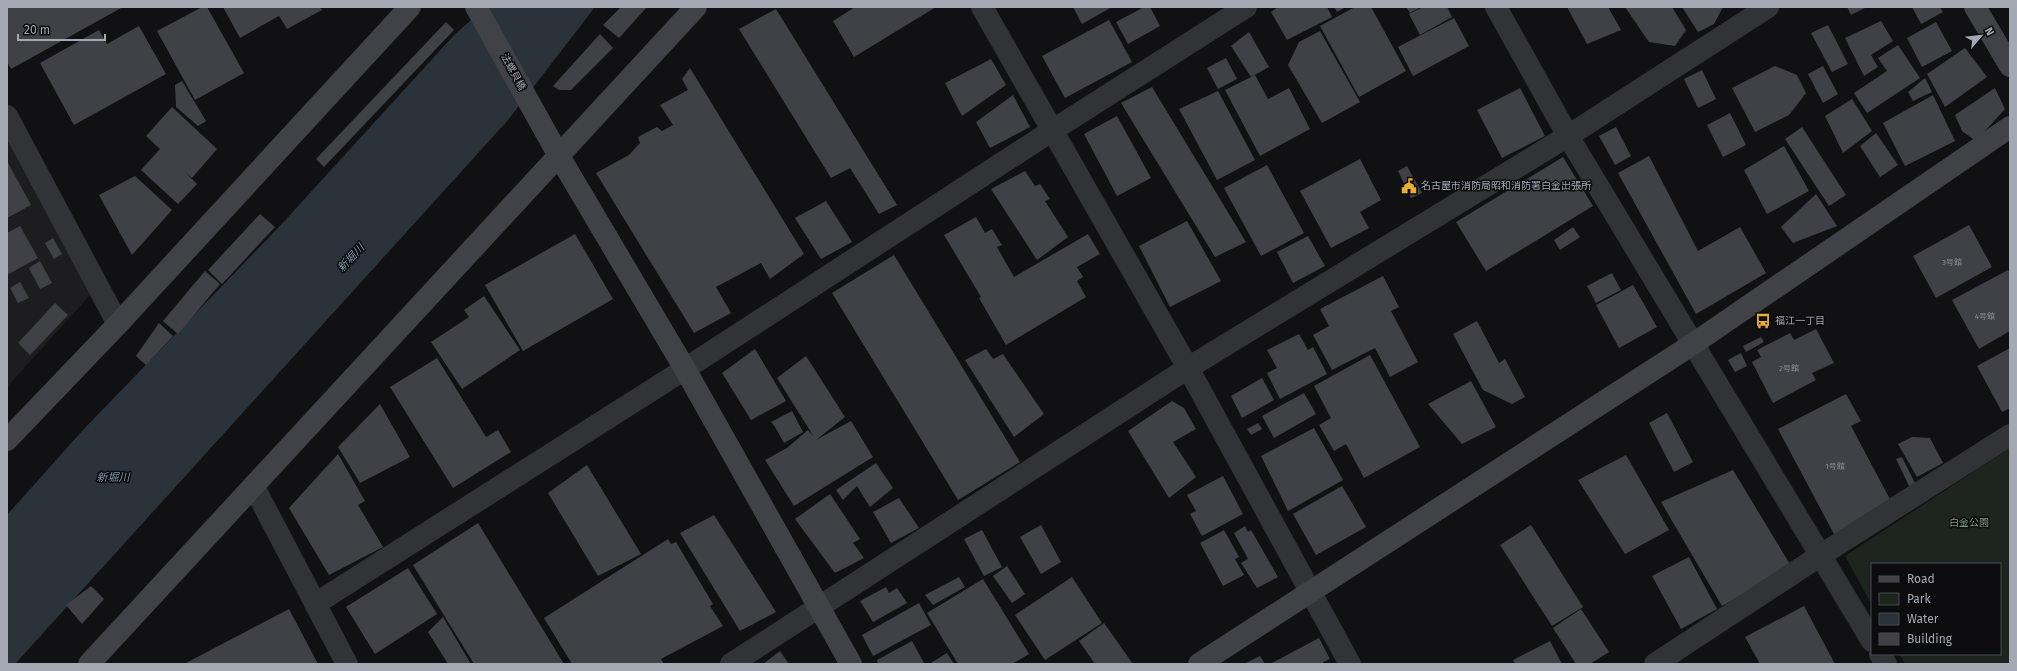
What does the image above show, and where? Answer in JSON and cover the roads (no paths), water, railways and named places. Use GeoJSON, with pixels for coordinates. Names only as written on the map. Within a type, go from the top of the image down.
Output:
{"type":"FeatureCollection","features":[{"type":"Feature","properties":{"kind":"street"},"geometry":{"type":"LineString","coordinates":[[7,440],[118,324],[410,7]]}},
{"type":"Feature","properties":{"kind":"street","name":"法螺貝橋"},"geometry":{"type":"LineString","coordinates":[[476,7],[549,137],[685,369],[851,664]]}},
{"type":"Feature","properties":{"kind":"street"},"geometry":{"type":"LineString","coordinates":[[90,664],[696,7]]}},
{"type":"Feature","properties":{"kind":"street"},"geometry":{"type":"LineString","coordinates":[[982,7],[1188,368],[1350,664]]}},
{"type":"Feature","properties":{"kind":"street"},"geometry":{"type":"LineString","coordinates":[[315,604],[685,369],[1053,130],[1246,7]]}},
{"type":"Feature","properties":{"kind":"street"},"geometry":{"type":"LineString","coordinates":[[1496,7],[1568,136],[1871,639]]}},
{"type":"Feature","properties":{"kind":"street"},"geometry":{"type":"LineString","coordinates":[[731,664],[1188,368],[1568,136],[1768,7]]}},
{"type":"Feature","properties":{"kind":"street"},"geometry":{"type":"LineString","coordinates":[[1975,7],[2010,66]]}},
{"type":"Feature","properties":{"kind":"street"},"geometry":{"type":"LineString","coordinates":[[7,116],[118,324]]}},
{"type":"Feature","properties":{"kind":"street"},"geometry":{"type":"LineString","coordinates":[[1199,664],[1693,344],[2010,127]]}},
{"type":"Feature","properties":{"kind":"street"},"geometry":{"type":"LineString","coordinates":[[1655,664],[1821,555],[2010,435]]}},
{"type":"Feature","properties":{"kind":"street"},"geometry":{"type":"LineString","coordinates":[[254,487],[347,664]]}},
{"type":"Feature","properties":{"kind":"street"},"geometry":{"type":"LineString","coordinates":[[1881,655],[1886,664]]}},
{"type":"Feature","properties":{"kind":"water","name":"新堀川"},"geometry":{"type":"Polygon","coordinates":[[[486,7],[595,7],[508,120],[15,664],[7,664],[7,515],[82,431],[279,227],[455,34],[486,7]]]}},
{"type":"Feature","properties":{"kind":"place","name":"名古屋市消防局昭和消防署白金出張所"},"geometry":{"type":"Point","coordinates":[1409,186]}},
{"type":"Feature","properties":{"kind":"place","name":"福江一丁目"},"geometry":{"type":"Point","coordinates":[1763,321]}},
{"type":"Feature","properties":{"kind":"park label","name":"白金公園"},"geometry":{"type":"Point","coordinates":[1969,523]}}]}
